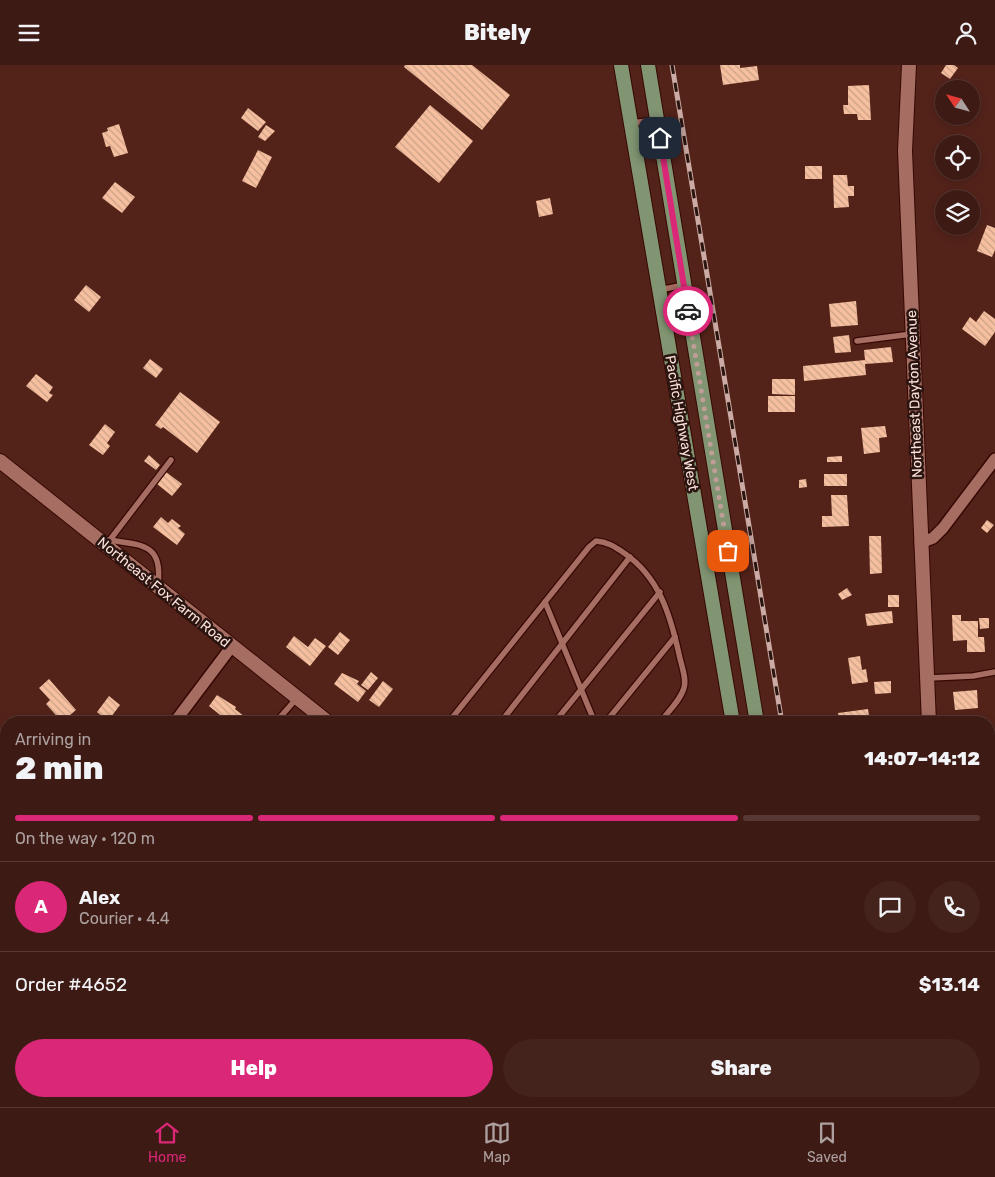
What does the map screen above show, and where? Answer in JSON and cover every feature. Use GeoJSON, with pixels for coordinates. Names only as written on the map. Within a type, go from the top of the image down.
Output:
{"type":"FeatureCollection","features":[{"type":"Feature","properties":{"kind":"main road","name":"Pacific Highway West"},"geometry":{"type":"LineString","coordinates":[[621,65],[732,716]]}},
{"type":"Feature","properties":{"kind":"main road","name":"Pacific Highway West"},"geometry":{"type":"LineString","coordinates":[[648,65],[756,716]]}},
{"type":"Feature","properties":{"kind":"street","name":"Northeast Dayton Avenue"},"geometry":{"type":"LineString","coordinates":[[909,65],[906,151],[920,543],[929,716]]}},
{"type":"Feature","properties":{"kind":"street"},"geometry":{"type":"LineString","coordinates":[[920,543],[933,538],[943,528],[995,459]]}},
{"type":"Feature","properties":{"kind":"street","name":"Northeast Fox Farm Road"},"geometry":{"type":"LineString","coordinates":[[0,461],[108,543],[158,586],[320,716]]}},
{"type":"Feature","properties":{"kind":"street"},"geometry":{"type":"LineString","coordinates":[[179,716],[232,646]]}},
{"type":"Feature","properties":{"kind":"lane"},"geometry":{"type":"LineString","coordinates":[[631,123],[657,120]]}},
{"type":"Feature","properties":{"kind":"lane"},"geometry":{"type":"LineString","coordinates":[[659,290],[684,285]]}},
{"type":"Feature","properties":{"kind":"lane"},"geometry":{"type":"LineString","coordinates":[[857,341],[912,334]]}},
{"type":"Feature","properties":{"kind":"lane"},"geometry":{"type":"LineString","coordinates":[[108,543],[171,460]]}},
{"type":"Feature","properties":{"kind":"lane"},"geometry":{"type":"LineString","coordinates":[[454,716],[596,541],[606,542],[630,557],[646,571],[660,592],[675,637],[684,687],[681,696],[665,716]]}},
{"type":"Feature","properties":{"kind":"lane"},"geometry":{"type":"LineString","coordinates":[[108,543],[148,547],[155,554],[160,570],[158,586]]}},
{"type":"Feature","properties":{"kind":"lane"},"geometry":{"type":"LineString","coordinates":[[506,716],[630,557]]}},
{"type":"Feature","properties":{"kind":"lane"},"geometry":{"type":"LineString","coordinates":[[560,716],[660,592]]}},
{"type":"Feature","properties":{"kind":"lane"},"geometry":{"type":"LineString","coordinates":[[545,602],[592,716]]}},
{"type":"Feature","properties":{"kind":"lane"},"geometry":{"type":"LineString","coordinates":[[610,716],[675,637]]}},
{"type":"Feature","properties":{"kind":"lane"},"geometry":{"type":"LineString","coordinates":[[926,678],[973,676],[995,672]]}},
{"type":"Feature","properties":{"kind":"lane"},"geometry":{"type":"LineString","coordinates":[[281,716],[298,698]]}},
{"type":"Feature","properties":{"kind":"building"},"geometry":{"type":"Polygon","coordinates":[[[405,65],[472,65],[510,95],[482,130],[404,67],[405,65]]]}},
{"type":"Feature","properties":{"kind":"building"},"geometry":{"type":"Polygon","coordinates":[[[720,65],[740,65],[740,68],[757,66],[759,80],[723,85],[720,65]]]}},
{"type":"Feature","properties":{"kind":"building"},"geometry":{"type":"Polygon","coordinates":[[[946,65],[954,65],[958,68],[950,79],[941,73],[946,65]]]}},
{"type":"Feature","properties":{"kind":"building"},"geometry":{"type":"Polygon","coordinates":[[[869,85],[871,120],[858,120],[857,114],[844,114],[843,105],[848,105],[848,86],[869,85]]]}},
{"type":"Feature","properties":{"kind":"building"},"geometry":{"type":"Polygon","coordinates":[[[430,105],[473,141],[439,183],[395,147],[430,105]]]}},
{"type":"Feature","properties":{"kind":"building"},"geometry":{"type":"Polygon","coordinates":[[[248,108],[266,122],[258,131],[241,118],[248,108]]]}},
{"type":"Feature","properties":{"kind":"building"},"geometry":{"type":"Polygon","coordinates":[[[119,124],[128,153],[114,157],[110,146],[106,147],[102,133],[108,131],[107,128],[119,124]]]}},
{"type":"Feature","properties":{"kind":"building"},"geometry":{"type":"Polygon","coordinates":[[[266,125],[275,131],[265,141],[258,137],[266,125]]]}},
{"type":"Feature","properties":{"kind":"building"},"geometry":{"type":"Polygon","coordinates":[[[258,150],[272,157],[256,188],[242,181],[258,150]]]}},
{"type":"Feature","properties":{"kind":"building"},"geometry":{"type":"Polygon","coordinates":[[[805,166],[822,166],[822,179],[805,179],[805,166]]]}},
{"type":"Feature","properties":{"kind":"building"},"geometry":{"type":"Polygon","coordinates":[[[833,175],[847,175],[848,186],[854,186],[854,196],[848,196],[849,207],[834,208],[833,175]]]}},
{"type":"Feature","properties":{"kind":"building"},"geometry":{"type":"Polygon","coordinates":[[[115,182],[135,197],[122,213],[102,198],[115,182]]]}},
{"type":"Feature","properties":{"kind":"building"},"geometry":{"type":"Polygon","coordinates":[[[550,198],[553,214],[539,217],[536,201],[550,198]]]}},
{"type":"Feature","properties":{"kind":"building"},"geometry":{"type":"Polygon","coordinates":[[[987,225],[995,228],[995,250],[992,257],[977,251],[987,225]]]}},
{"type":"Feature","properties":{"kind":"building"},"geometry":{"type":"Polygon","coordinates":[[[86,285],[101,297],[89,312],[74,300],[86,285]]]}},
{"type":"Feature","properties":{"kind":"building"},"geometry":{"type":"Polygon","coordinates":[[[856,301],[858,325],[831,327],[829,304],[856,301]]]}},
{"type":"Feature","properties":{"kind":"building"},"geometry":{"type":"Polygon","coordinates":[[[984,311],[995,319],[995,332],[985,346],[962,329],[970,317],[976,322],[984,311]]]}},
{"type":"Feature","properties":{"kind":"building"},"geometry":{"type":"Polygon","coordinates":[[[849,335],[851,352],[835,353],[833,337],[849,335]]]}},
{"type":"Feature","properties":{"kind":"building"},"geometry":{"type":"Polygon","coordinates":[[[891,347],[893,362],[865,364],[866,375],[804,381],[803,366],[865,360],[864,350],[891,347]]]}},
{"type":"Feature","properties":{"kind":"building"},"geometry":{"type":"Polygon","coordinates":[[[150,359],[163,369],[156,378],[143,368],[150,359]]]}},
{"type":"Feature","properties":{"kind":"building"},"geometry":{"type":"Polygon","coordinates":[[[36,374],[53,387],[49,393],[53,395],[47,402],[26,386],[36,374]]]}},
{"type":"Feature","properties":{"kind":"building"},"geometry":{"type":"Polygon","coordinates":[[[772,379],[795,379],[795,395],[772,394],[772,379]]]}},
{"type":"Feature","properties":{"kind":"building"},"geometry":{"type":"Polygon","coordinates":[[[180,392],[220,422],[197,453],[163,427],[161,429],[155,425],[180,392]]]}},
{"type":"Feature","properties":{"kind":"building"},"geometry":{"type":"Polygon","coordinates":[[[768,396],[795,396],[795,412],[768,412],[768,396]]]}},
{"type":"Feature","properties":{"kind":"building"},"geometry":{"type":"Polygon","coordinates":[[[105,424],[115,432],[107,443],[110,446],[103,455],[89,445],[105,424]]]}},
{"type":"Feature","properties":{"kind":"building"},"geometry":{"type":"Polygon","coordinates":[[[885,426],[887,437],[879,438],[880,452],[864,454],[861,428],[885,426]]]}},
{"type":"Feature","properties":{"kind":"building"},"geometry":{"type":"Polygon","coordinates":[[[149,455],[160,465],[156,470],[144,461],[149,455]]]}},
{"type":"Feature","properties":{"kind":"building"},"geometry":{"type":"Polygon","coordinates":[[[842,456],[842,462],[827,462],[827,457],[842,456]]]}},
{"type":"Feature","properties":{"kind":"building"},"geometry":{"type":"Polygon","coordinates":[[[166,472],[182,484],[172,496],[157,484],[166,472]]]}},
{"type":"Feature","properties":{"kind":"building"},"geometry":{"type":"Polygon","coordinates":[[[824,474],[847,474],[847,486],[824,486],[824,474]]]}},
{"type":"Feature","properties":{"kind":"building"},"geometry":{"type":"Polygon","coordinates":[[[806,479],[807,487],[799,488],[799,480],[806,479]]]}},
{"type":"Feature","properties":{"kind":"building"},"geometry":{"type":"Polygon","coordinates":[[[831,495],[847,495],[849,526],[822,527],[822,516],[832,516],[831,495]]]}},
{"type":"Feature","properties":{"kind":"building"},"geometry":{"type":"Polygon","coordinates":[[[161,517],[168,523],[172,519],[181,526],[178,528],[185,534],[177,545],[153,527],[161,517]]]}},
{"type":"Feature","properties":{"kind":"building"},"geometry":{"type":"Polygon","coordinates":[[[987,520],[994,525],[987,533],[981,528],[987,520]]]}},
{"type":"Feature","properties":{"kind":"building"},"geometry":{"type":"Polygon","coordinates":[[[869,536],[881,536],[882,573],[870,574],[869,536]]]}},
{"type":"Feature","properties":{"kind":"building"},"geometry":{"type":"Polygon","coordinates":[[[847,588],[852,595],[842,600],[838,594],[847,588]]]}},
{"type":"Feature","properties":{"kind":"building"},"geometry":{"type":"Polygon","coordinates":[[[888,595],[899,595],[899,607],[888,607],[888,595]]]}},
{"type":"Feature","properties":{"kind":"building"},"geometry":{"type":"Polygon","coordinates":[[[892,611],[893,623],[867,626],[865,614],[892,611]]]}},
{"type":"Feature","properties":{"kind":"building"},"geometry":{"type":"Polygon","coordinates":[[[952,615],[961,615],[961,621],[978,621],[978,637],[984,637],[985,652],[967,652],[967,640],[953,641],[952,615]]]}},
{"type":"Feature","properties":{"kind":"building"},"geometry":{"type":"Polygon","coordinates":[[[979,618],[989,618],[989,628],[980,629],[979,618]]]}},
{"type":"Feature","properties":{"kind":"building"},"geometry":{"type":"Polygon","coordinates":[[[340,632],[350,640],[338,655],[328,647],[340,632]]]}},
{"type":"Feature","properties":{"kind":"building"},"geometry":{"type":"Polygon","coordinates":[[[294,636],[308,647],[315,638],[326,646],[310,666],[286,647],[294,636]]]}},
{"type":"Feature","properties":{"kind":"building"},"geometry":{"type":"Polygon","coordinates":[[[860,656],[862,670],[866,669],[868,682],[852,684],[848,658],[860,656]]]}},
{"type":"Feature","properties":{"kind":"building"},"geometry":{"type":"Polygon","coordinates":[[[371,672],[378,678],[368,690],[361,685],[371,672]]]}},
{"type":"Feature","properties":{"kind":"building"},"geometry":{"type":"Polygon","coordinates":[[[342,673],[359,681],[357,684],[366,691],[358,702],[334,684],[342,673]]]}},
{"type":"Feature","properties":{"kind":"building"},"geometry":{"type":"Polygon","coordinates":[[[49,679],[76,710],[69,716],[57,716],[46,704],[50,700],[39,688],[49,679]]]}},
{"type":"Feature","properties":{"kind":"building"},"geometry":{"type":"Polygon","coordinates":[[[383,681],[393,689],[379,707],[369,700],[383,681]]]}},
{"type":"Feature","properties":{"kind":"building"},"geometry":{"type":"Polygon","coordinates":[[[891,681],[891,693],[875,694],[874,682],[891,681]]]}},
{"type":"Feature","properties":{"kind":"building"},"geometry":{"type":"Polygon","coordinates":[[[977,690],[978,708],[955,710],[953,692],[977,690]]]}},
{"type":"Feature","properties":{"kind":"building"},"geometry":{"type":"Polygon","coordinates":[[[217,695],[236,707],[235,709],[244,716],[221,716],[209,706],[217,695]]]}},
{"type":"Feature","properties":{"kind":"building"},"geometry":{"type":"Polygon","coordinates":[[[109,696],[120,705],[112,716],[102,716],[97,712],[109,696]]]}},
{"type":"Feature","properties":{"kind":"building"},"geometry":{"type":"Polygon","coordinates":[[[868,709],[869,716],[839,716],[838,713],[868,709]]]}},
{"type":"Feature","properties":{"kind":"railway"},"geometry":{"type":"LineString","coordinates":[[672,65],[781,716]]}},
{"type":"Feature","properties":{"kind":"way so far"},"geometry":{"type":"LineString","coordinates":[[688,311],[728,551]]}},
{"type":"Feature","properties":{"kind":"route"},"geometry":{"type":"LineString","coordinates":[[660,138],[688,311]]}}]}
